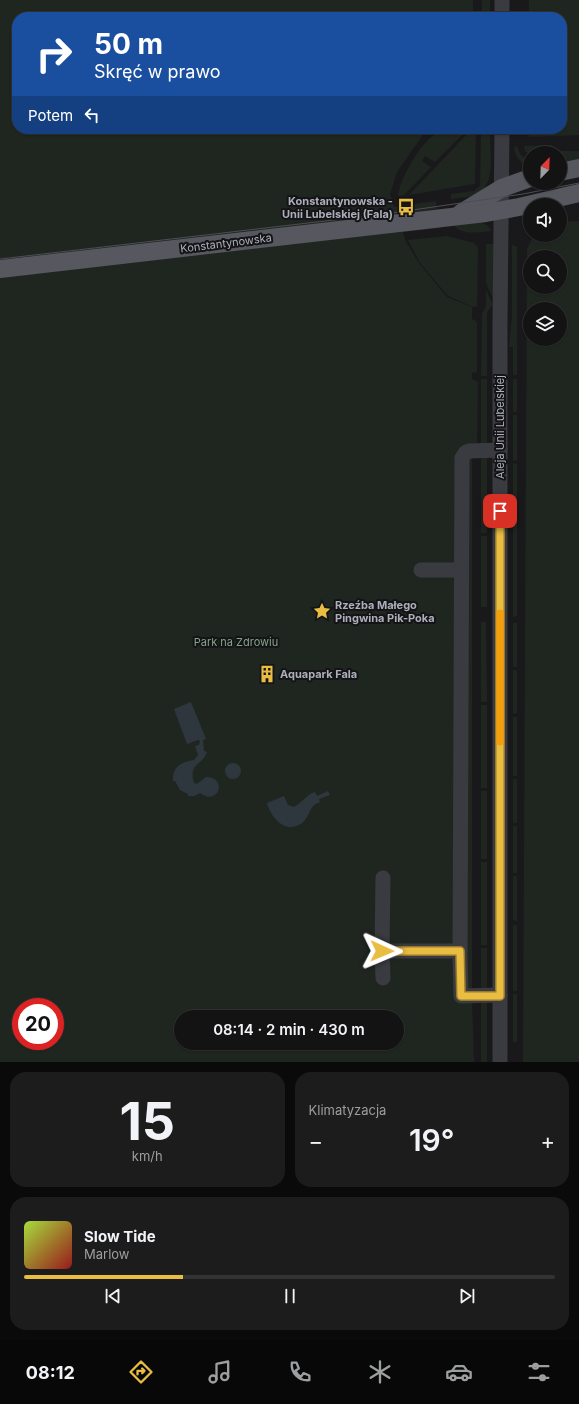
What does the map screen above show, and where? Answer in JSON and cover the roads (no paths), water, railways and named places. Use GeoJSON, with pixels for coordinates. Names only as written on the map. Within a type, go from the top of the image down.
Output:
{"type":"FeatureCollection","features":[{"type":"Feature","properties":{"kind":"main road"},"geometry":{"type":"LineString","coordinates":[[567,171],[579,168]]}},
{"type":"Feature","properties":{"kind":"main road","name":"Konstantynowska"},"geometry":{"type":"LineString","coordinates":[[451,216],[469,209],[502,188],[523,180]]}},
{"type":"Feature","properties":{"kind":"main road","name":"Konstantynowska"},"geometry":{"type":"LineString","coordinates":[[0,269],[502,210],[579,194]]}},
{"type":"Feature","properties":{"kind":"street"},"geometry":{"type":"LineString","coordinates":[[502,0],[502,12]]}},
{"type":"Feature","properties":{"kind":"street","name":"Aleja Unii Lubelskiej"},"geometry":{"type":"LineString","coordinates":[[500,1062],[500,450],[502,134]]}},
{"type":"Feature","properties":{"kind":"street"},"geometry":{"type":"LineString","coordinates":[[500,450],[469,451],[466,452],[462,458],[460,951],[461,996],[500,996]]}},
{"type":"Feature","properties":{"kind":"street"},"geometry":{"type":"LineString","coordinates":[[421,570],[457,570],[461,566]]}},
{"type":"Feature","properties":{"kind":"street"},"geometry":{"type":"LineString","coordinates":[[383,878],[382,951],[384,978]]}},
{"type":"Feature","properties":{"kind":"street"},"geometry":{"type":"LineString","coordinates":[[382,951],[460,951]]}},
{"type":"Feature","properties":{"kind":"tram line"},"geometry":{"type":"LineString","coordinates":[[0,259],[385,214],[523,194],[579,183]]}},
{"type":"Feature","properties":{"kind":"place","name":"Konstantynowska - Unii Lubelskiej (Fala)"},"geometry":{"type":"Point","coordinates":[406,207]}},
{"type":"Feature","properties":{"kind":"place","name":"Rzeźba Małego Pingwina Pik-Poka"},"geometry":{"type":"Point","coordinates":[322,611]}},
{"type":"Feature","properties":{"kind":"place","name":"Aquapark Fala"},"geometry":{"type":"Point","coordinates":[267,674]}},
{"type":"Feature","properties":{"kind":"park label","name":"Park na Zdrowiu"},"geometry":{"type":"Point","coordinates":[236,642]}}]}
